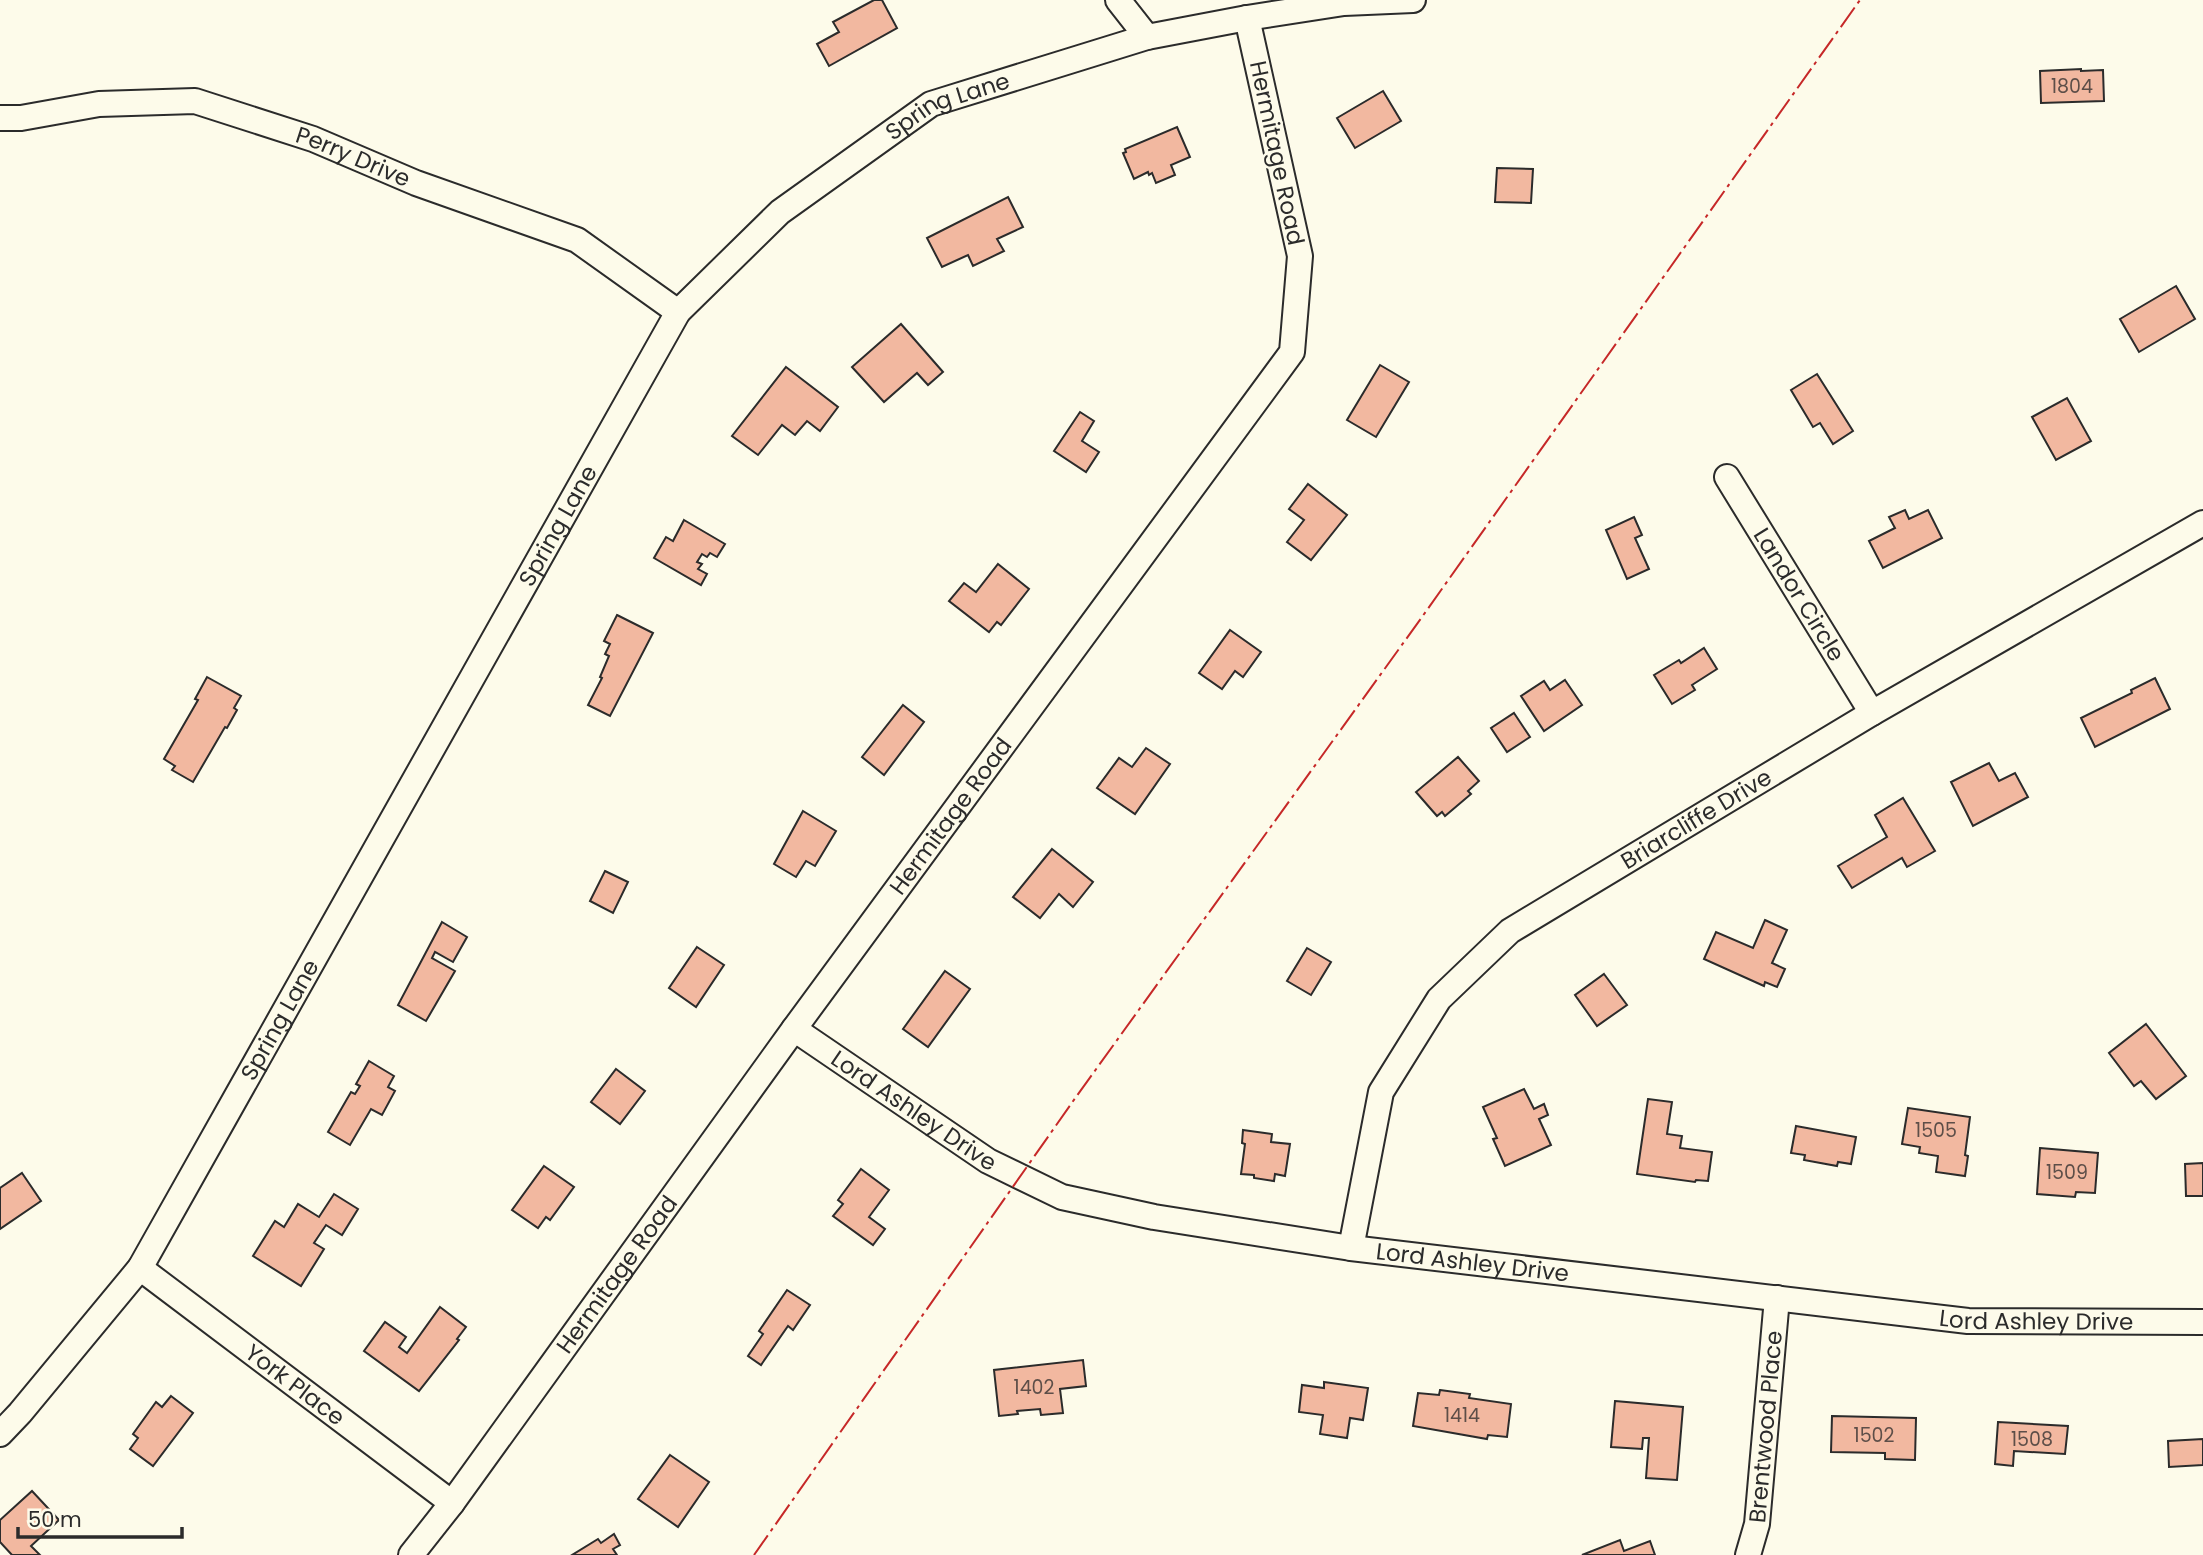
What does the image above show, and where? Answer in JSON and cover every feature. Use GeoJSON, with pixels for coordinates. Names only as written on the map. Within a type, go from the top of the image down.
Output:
{"type":"FeatureCollection","features":[{"type":"Feature","properties":{"kind":"street"},"geometry":{"type":"LineString","coordinates":[[1118,0],[1147,37]]}},
{"type":"Feature","properties":{"kind":"street","name":"Spring Lane"},"geometry":{"type":"LineString","coordinates":[[0,1434],[140,1268],[678,312],[780,212],[931,104],[1147,37],[1344,3],[1413,0]]}},
{"type":"Feature","properties":{"kind":"street","name":"Hermitage Road"},"geometry":{"type":"LineString","coordinates":[[411,1555],[452,1503],[794,1029],[1292,352],[1300,256],[1247,18]]}},
{"type":"Feature","properties":{"kind":"street","name":"Perry Drive"},"geometry":{"type":"LineString","coordinates":[[0,118],[22,118],[99,104],[195,102],[313,139],[416,183],[577,240],[678,312]]}},
{"type":"Feature","properties":{"kind":"street","name":"Landor Circle"},"geometry":{"type":"LineString","coordinates":[[1727,477],[1872,713]]}},
{"type":"Feature","properties":{"kind":"street","name":"Briarcliffe Drive"},"geometry":{"type":"LineString","coordinates":[[1351,1248],[1381,1091],[1439,999],[1510,930],[1872,713],[2203,523]]}},
{"type":"Feature","properties":{"kind":"street","name":"Lord Ashley Drive"},"geometry":{"type":"LineString","coordinates":[[794,1029],[988,1161],[1062,1197],[1154,1217],[1351,1248],[1968,1321],[2203,1322]]}},
{"type":"Feature","properties":{"kind":"street","name":"York Place"},"geometry":{"type":"LineString","coordinates":[[140,1268],[452,1503]]}},
{"type":"Feature","properties":{"kind":"street","name":"Brentwood Place"},"geometry":{"type":"LineString","coordinates":[[1748,1555],[1757,1524],[1777,1298]]}},
{"type":"Feature","properties":{"kind":"building"},"geometry":{"type":"Polygon","coordinates":[[[874,0],[882,0],[897,28],[829,66],[817,44],[839,32],[833,22],[874,0]]]}},
{"type":"Feature","properties":{"kind":"building"},"geometry":{"type":"Polygon","coordinates":[[[2103,70],[2104,101],[2041,103],[2040,71],[2103,70]]]}},
{"type":"Feature","properties":{"kind":"building"},"geometry":{"type":"Polygon","coordinates":[[[1383,91],[1401,121],[1355,148],[1337,118],[1383,91]]]}},
{"type":"Feature","properties":{"kind":"building"},"geometry":{"type":"Polygon","coordinates":[[[1177,127],[1190,157],[1171,165],[1175,175],[1156,183],[1152,173],[1149,175],[1148,172],[1134,179],[1123,153],[1126,152],[1125,149],[1177,127]]]}},
{"type":"Feature","properties":{"kind":"building"},"geometry":{"type":"Polygon","coordinates":[[[1497,168],[1533,169],[1531,203],[1495,202],[1497,168]]]}},
{"type":"Feature","properties":{"kind":"building"},"geometry":{"type":"Polygon","coordinates":[[[1008,197],[1023,227],[997,239],[1004,251],[973,266],[968,255],[942,267],[927,238],[1008,197]]]}},
{"type":"Feature","properties":{"kind":"building"},"geometry":{"type":"Polygon","coordinates":[[[2176,286],[2195,319],[2139,352],[2120,319],[2176,286]]]}},
{"type":"Feature","properties":{"kind":"building"},"geometry":{"type":"Polygon","coordinates":[[[901,324],[943,372],[928,385],[917,373],[884,402],[852,367],[901,324]]]}},
{"type":"Feature","properties":{"kind":"building"},"geometry":{"type":"Polygon","coordinates":[[[1380,365],[1409,382],[1376,437],[1347,420],[1380,365]]]}},
{"type":"Feature","properties":{"kind":"building"},"geometry":{"type":"Polygon","coordinates":[[[786,367],[838,407],[820,431],[807,421],[795,435],[782,425],[758,455],[732,436],[786,367]]]}},
{"type":"Feature","properties":{"kind":"building"},"geometry":{"type":"Polygon","coordinates":[[[1817,374],[1853,431],[1833,444],[1820,423],[1813,427],[1791,390],[1817,374]]]}},
{"type":"Feature","properties":{"kind":"building"},"geometry":{"type":"Polygon","coordinates":[[[2067,398],[2091,441],[2056,460],[2032,417],[2067,398]]]}},
{"type":"Feature","properties":{"kind":"building"},"geometry":{"type":"Polygon","coordinates":[[[1080,412],[1094,421],[1082,441],[1099,452],[1086,472],[1054,451],[1080,412]]]}},
{"type":"Feature","properties":{"kind":"building"},"geometry":{"type":"Polygon","coordinates":[[[1308,484],[1347,515],[1311,560],[1287,542],[1304,520],[1289,509],[1308,484]]]}},
{"type":"Feature","properties":{"kind":"building"},"geometry":{"type":"Polygon","coordinates":[[[1905,510],[1909,519],[1928,510],[1942,538],[1883,568],[1869,541],[1895,528],[1889,517],[1905,510]]]}},
{"type":"Feature","properties":{"kind":"building"},"geometry":{"type":"Polygon","coordinates":[[[1634,517],[1642,535],[1635,538],[1649,569],[1627,579],[1606,530],[1634,517]]]}},
{"type":"Feature","properties":{"kind":"building"},"geometry":{"type":"Polygon","coordinates":[[[684,520],[725,544],[717,557],[710,553],[707,557],[702,554],[697,562],[702,564],[698,569],[707,574],[701,585],[654,558],[666,537],[673,541],[684,520]]]}},
{"type":"Feature","properties":{"kind":"building"},"geometry":{"type":"Polygon","coordinates":[[[998,564],[1029,589],[1001,625],[997,622],[989,632],[949,601],[964,583],[976,592],[998,564]]]}},
{"type":"Feature","properties":{"kind":"building"},"geometry":{"type":"Polygon","coordinates":[[[617,615],[653,633],[610,716],[588,705],[602,678],[600,677],[609,656],[605,654],[610,644],[604,641],[617,615]]]}},
{"type":"Feature","properties":{"kind":"building"},"geometry":{"type":"Polygon","coordinates":[[[1230,630],[1261,652],[1243,677],[1235,671],[1222,689],[1199,673],[1230,630]]]}},
{"type":"Feature","properties":{"kind":"building"},"geometry":{"type":"Polygon","coordinates":[[[1704,648],[1717,669],[1692,685],[1695,690],[1672,704],[1654,675],[1679,660],[1681,663],[1704,648]]]}},
{"type":"Feature","properties":{"kind":"building"},"geometry":{"type":"Polygon","coordinates":[[[207,677],[241,696],[227,728],[225,727],[193,782],[172,770],[175,766],[164,759],[198,700],[195,699],[207,677]]]}},
{"type":"Feature","properties":{"kind":"building"},"geometry":{"type":"Polygon","coordinates":[[[2155,678],[2170,709],[2095,747],[2081,718],[2132,693],[2131,690],[2155,678]]]}},
{"type":"Feature","properties":{"kind":"building"},"geometry":{"type":"Polygon","coordinates":[[[1565,680],[1582,705],[1544,731],[1521,696],[1544,681],[1550,690],[1565,680]]]}},
{"type":"Feature","properties":{"kind":"building"},"geometry":{"type":"Polygon","coordinates":[[[903,705],[924,722],[884,775],[862,757],[903,705]]]}},
{"type":"Feature","properties":{"kind":"building"},"geometry":{"type":"Polygon","coordinates":[[[1514,713],[1530,737],[1507,752],[1491,728],[1514,713]]]}},
{"type":"Feature","properties":{"kind":"building"},"geometry":{"type":"Polygon","coordinates":[[[1146,748],[1170,764],[1135,814],[1097,788],[1119,758],[1132,767],[1146,748]]]}},
{"type":"Feature","properties":{"kind":"building"},"geometry":{"type":"Polygon","coordinates":[[[1458,757],[1479,781],[1468,791],[1471,794],[1445,816],[1442,812],[1437,816],[1416,792],[1458,757]]]}},
{"type":"Feature","properties":{"kind":"building"},"geometry":{"type":"Polygon","coordinates":[[[1989,763],[1999,781],[2015,773],[2028,797],[1973,826],[1951,782],[1989,763]]]}},
{"type":"Feature","properties":{"kind":"building"},"geometry":{"type":"Polygon","coordinates":[[[1903,798],[1935,851],[1907,867],[1902,858],[1852,888],[1838,866],[1887,837],[1875,815],[1903,798]]]}},
{"type":"Feature","properties":{"kind":"building"},"geometry":{"type":"Polygon","coordinates":[[[803,811],[836,831],[815,866],[806,861],[796,877],[774,864],[803,811]]]}},
{"type":"Feature","properties":{"kind":"building"},"geometry":{"type":"Polygon","coordinates":[[[1052,849],[1093,882],[1073,907],[1059,894],[1040,918],[1013,897],[1052,849]]]}},
{"type":"Feature","properties":{"kind":"building"},"geometry":{"type":"Polygon","coordinates":[[[605,871],[628,882],[613,913],[590,901],[605,871]]]}},
{"type":"Feature","properties":{"kind":"building"},"geometry":{"type":"Polygon","coordinates":[[[1765,920],[1787,930],[1772,963],[1785,969],[1777,987],[1765,982],[1764,986],[1704,959],[1716,932],[1753,948],[1765,920]]]}},
{"type":"Feature","properties":{"kind":"building"},"geometry":{"type":"Polygon","coordinates":[[[442,922],[467,937],[453,962],[435,952],[432,958],[455,971],[426,1021],[398,1005],[442,922]]]}},
{"type":"Feature","properties":{"kind":"building"},"geometry":{"type":"Polygon","coordinates":[[[697,947],[724,965],[696,1007],[669,988],[697,947]]]}},
{"type":"Feature","properties":{"kind":"building"},"geometry":{"type":"Polygon","coordinates":[[[1307,948],[1331,962],[1311,995],[1287,981],[1307,948]]]}},
{"type":"Feature","properties":{"kind":"building"},"geometry":{"type":"Polygon","coordinates":[[[945,971],[970,989],[928,1047],[903,1029],[945,971]]]}},
{"type":"Feature","properties":{"kind":"building"},"geometry":{"type":"Polygon","coordinates":[[[1604,974],[1627,1005],[1597,1026],[1575,995],[1604,974]]]}},
{"type":"Feature","properties":{"kind":"building"},"geometry":{"type":"Polygon","coordinates":[[[2146,1024],[2186,1076],[2156,1099],[2141,1081],[2134,1086],[2109,1053],[2146,1024]]]}},
{"type":"Feature","properties":{"kind":"building"},"geometry":{"type":"Polygon","coordinates":[[[369,1061],[394,1076],[388,1087],[395,1091],[382,1115],[371,1109],[350,1145],[328,1132],[351,1092],[355,1094],[360,1086],[356,1084],[369,1061]]]}},
{"type":"Feature","properties":{"kind":"building"},"geometry":{"type":"Polygon","coordinates":[[[616,1069],[645,1091],[620,1124],[591,1102],[616,1069]]]}},
{"type":"Feature","properties":{"kind":"building"},"geometry":{"type":"Polygon","coordinates":[[[1524,1089],[1534,1109],[1544,1104],[1548,1115],[1539,1119],[1551,1145],[1505,1166],[1493,1139],[1497,1138],[1483,1107],[1524,1089]]]}},
{"type":"Feature","properties":{"kind":"building"},"geometry":{"type":"Polygon","coordinates":[[[1648,1099],[1672,1102],[1667,1134],[1682,1136],[1680,1148],[1712,1152],[1708,1181],[1695,1182],[1637,1174],[1648,1099]]]}},
{"type":"Feature","properties":{"kind":"building"},"geometry":{"type":"Polygon","coordinates":[[[1908,1108],[1970,1117],[1965,1176],[1936,1172],[1938,1156],[1919,1153],[1920,1147],[1902,1144],[1908,1108]]]}},
{"type":"Feature","properties":{"kind":"building"},"geometry":{"type":"Polygon","coordinates":[[[1796,1126],[1856,1137],[1851,1164],[1838,1162],[1837,1166],[1804,1160],[1805,1155],[1791,1153],[1796,1126]]]}},
{"type":"Feature","properties":{"kind":"building"},"geometry":{"type":"Polygon","coordinates":[[[1243,1130],[1272,1134],[1271,1142],[1290,1144],[1285,1176],[1275,1174],[1274,1181],[1241,1174],[1245,1144],[1242,1143],[1243,1130]]]}},
{"type":"Feature","properties":{"kind":"building"},"geometry":{"type":"Polygon","coordinates":[[[2040,1148],[2098,1153],[2095,1193],[2076,1192],[2075,1197],[2037,1194],[2040,1148]]]}},
{"type":"Feature","properties":{"kind":"building"},"geometry":{"type":"Polygon","coordinates":[[[2203,1163],[2203,1196],[2186,1196],[2185,1164],[2203,1163]]]}},
{"type":"Feature","properties":{"kind":"building"},"geometry":{"type":"Polygon","coordinates":[[[544,1166],[574,1187],[550,1220],[546,1217],[538,1228],[512,1210],[544,1166]]]}},
{"type":"Feature","properties":{"kind":"building"},"geometry":{"type":"Polygon","coordinates":[[[861,1169],[889,1190],[869,1217],[885,1229],[873,1245],[833,1216],[843,1204],[838,1200],[861,1169]]]}},
{"type":"Feature","properties":{"kind":"building"},"geometry":{"type":"Polygon","coordinates":[[[22,1173],[41,1201],[0,1229],[0,1188],[22,1173]]]}},
{"type":"Feature","properties":{"kind":"building"},"geometry":{"type":"Polygon","coordinates":[[[334,1194],[358,1209],[342,1235],[326,1225],[314,1243],[324,1249],[301,1286],[253,1256],[275,1221],[284,1227],[298,1204],[319,1217],[334,1194]]]}},
{"type":"Feature","properties":{"kind":"building"},"geometry":{"type":"Polygon","coordinates":[[[787,1290],[810,1305],[793,1330],[788,1326],[761,1365],[748,1356],[763,1334],[759,1331],[787,1290]]]}},
{"type":"Feature","properties":{"kind":"building"},"geometry":{"type":"Polygon","coordinates":[[[440,1307],[466,1327],[419,1391],[364,1351],[385,1322],[406,1337],[399,1347],[407,1353],[440,1307]]]}},
{"type":"Feature","properties":{"kind":"building"},"geometry":{"type":"Polygon","coordinates":[[[1083,1360],[1086,1386],[1060,1389],[1063,1413],[1041,1415],[1040,1409],[999,1416],[994,1370],[1083,1360]]]}},
{"type":"Feature","properties":{"kind":"building"},"geometry":{"type":"Polygon","coordinates":[[[1324,1382],[1368,1388],[1363,1420],[1350,1418],[1347,1438],[1320,1434],[1323,1415],[1299,1412],[1302,1385],[1324,1388],[1324,1382]]]}},
{"type":"Feature","properties":{"kind":"building"},"geometry":{"type":"Polygon","coordinates":[[[1440,1390],[1470,1394],[1469,1398],[1511,1404],[1507,1437],[1488,1435],[1487,1439],[1413,1426],[1418,1393],[1439,1395],[1440,1390]]]}},
{"type":"Feature","properties":{"kind":"building"},"geometry":{"type":"Polygon","coordinates":[[[171,1396],[193,1413],[153,1466],[130,1449],[138,1438],[133,1434],[156,1402],[162,1407],[171,1396]]]}},
{"type":"Feature","properties":{"kind":"building"},"geometry":{"type":"Polygon","coordinates":[[[1615,1401],[1683,1407],[1677,1480],[1646,1478],[1649,1438],[1643,1438],[1642,1449],[1611,1447],[1615,1401]]]}},
{"type":"Feature","properties":{"kind":"building"},"geometry":{"type":"Polygon","coordinates":[[[1832,1416],[1916,1418],[1915,1460],[1885,1459],[1885,1453],[1831,1452],[1832,1416]]]}},
{"type":"Feature","properties":{"kind":"building"},"geometry":{"type":"Polygon","coordinates":[[[1998,1422],[2068,1426],[2065,1454],[2014,1451],[2013,1466],[1995,1464],[1998,1422]]]}},
{"type":"Feature","properties":{"kind":"building"},"geometry":{"type":"Polygon","coordinates":[[[2203,1439],[2203,1465],[2169,1467],[2168,1441],[2203,1439]]]}},
{"type":"Feature","properties":{"kind":"building"},"geometry":{"type":"Polygon","coordinates":[[[670,1455],[709,1482],[678,1527],[638,1499],[670,1455]]]}},
{"type":"Feature","properties":{"kind":"building"},"geometry":{"type":"Polygon","coordinates":[[[32,1491],[59,1520],[31,1546],[40,1555],[12,1555],[0,1542],[0,1520],[32,1491]]]}},
{"type":"Feature","properties":{"kind":"building"},"geometry":{"type":"Polygon","coordinates":[[[614,1534],[620,1545],[613,1549],[617,1555],[572,1555],[598,1539],[601,1543],[614,1534]]]}},
{"type":"Feature","properties":{"kind":"building"},"geometry":{"type":"Polygon","coordinates":[[[1620,1540],[1624,1551],[1650,1541],[1655,1555],[1582,1555],[1620,1540]]]}},
{"type":"Feature","properties":{"kind":"power"},"geometry":{"type":"LineString","coordinates":[[754,1555],[1076,1097],[1422,617],[1860,0]]}}]}
